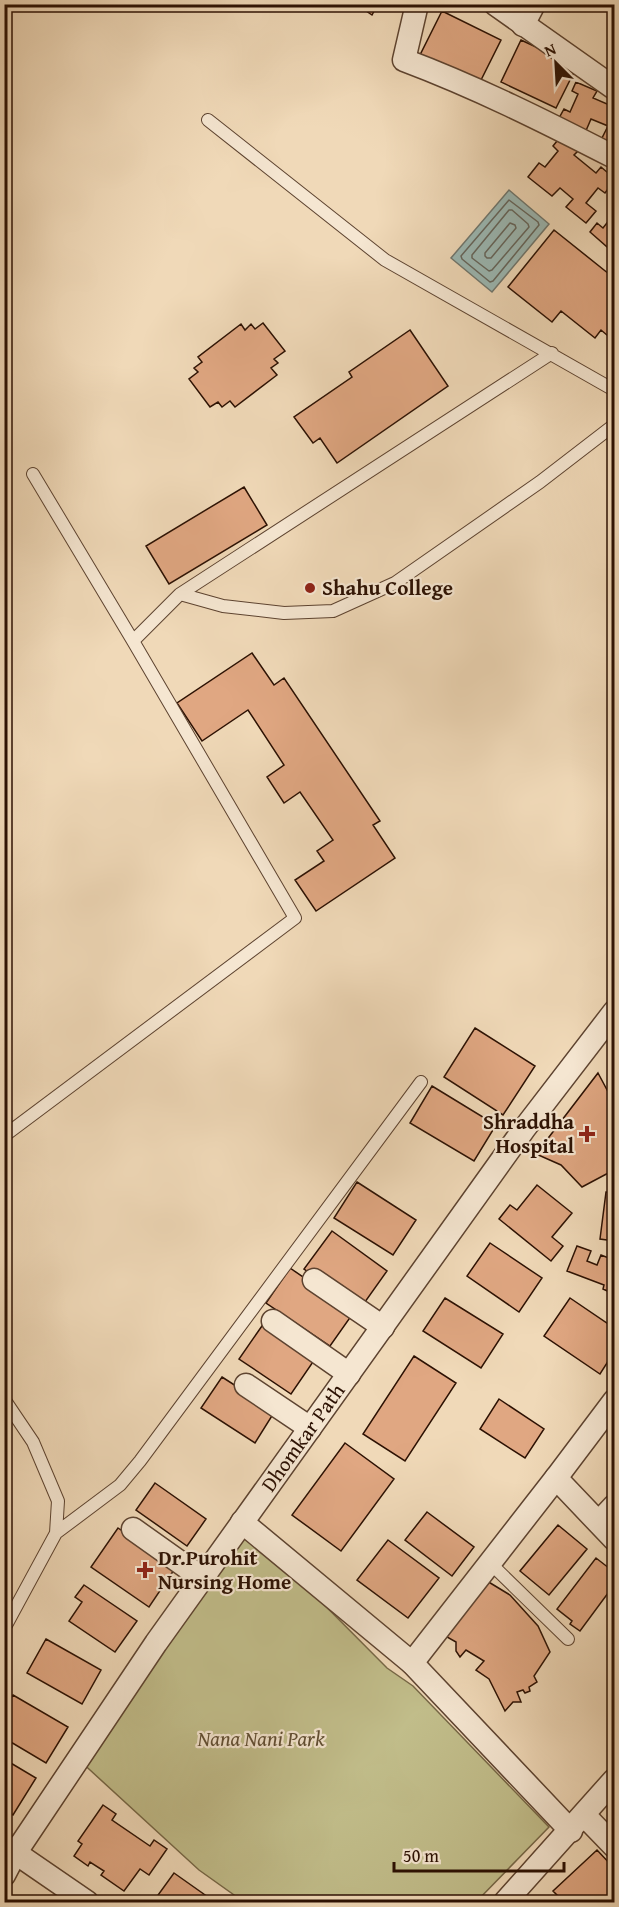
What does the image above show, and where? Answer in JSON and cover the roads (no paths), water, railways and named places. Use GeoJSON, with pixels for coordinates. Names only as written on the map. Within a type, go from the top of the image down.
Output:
{"type":"FeatureCollection","features":[{"type":"Feature","properties":{"kind":"street"},"geometry":{"type":"LineString","coordinates":[[417,4],[404,60],[458,82],[615,157]]}},
{"type":"Feature","properties":{"kind":"street"},"geometry":{"type":"LineString","coordinates":[[495,4],[615,88]]}},
{"type":"Feature","properties":{"kind":"street"},"geometry":{"type":"LineString","coordinates":[[523,25],[534,4]]}},
{"type":"Feature","properties":{"kind":"street","name":"Dhomkar Path"},"geometry":{"type":"LineString","coordinates":[[4,1875],[10,1848],[524,1129],[614,1012]]}},
{"type":"Feature","properties":{"kind":"street"},"geometry":{"type":"LineString","coordinates":[[314,1280],[382,1327]]}},
{"type":"Feature","properties":{"kind":"street"},"geometry":{"type":"LineString","coordinates":[[273,1321],[349,1374]]}},
{"type":"Feature","properties":{"kind":"street"},"geometry":{"type":"LineString","coordinates":[[246,1385],[310,1428]]}},
{"type":"Feature","properties":{"kind":"street"},"geometry":{"type":"LineString","coordinates":[[412,1663],[615,1401]]}},
{"type":"Feature","properties":{"kind":"street"},"geometry":{"type":"LineString","coordinates":[[556,1478],[607,1514],[615,1539]]}},
{"type":"Feature","properties":{"kind":"street"},"geometry":{"type":"LineString","coordinates":[[242,1522],[412,1663],[577,1823],[615,1846]]}},
{"type":"Feature","properties":{"kind":"street"},"geometry":{"type":"LineString","coordinates":[[133,1529],[202,1578]]}},
{"type":"Feature","properties":{"kind":"street"},"geometry":{"type":"LineString","coordinates":[[505,1902],[615,1780]]}},
{"type":"Feature","properties":{"kind":"street"},"geometry":{"type":"LineString","coordinates":[[10,1848],[87,1902]]}},
{"type":"Feature","properties":{"kind":"lane"},"geometry":{"type":"LineString","coordinates":[[208,120],[385,260],[615,390]]}},
{"type":"Feature","properties":{"kind":"lane"},"geometry":{"type":"LineString","coordinates":[[133,641],[180,594],[552,353]]}},
{"type":"Feature","properties":{"kind":"lane"},"geometry":{"type":"LineString","coordinates":[[180,594],[223,606],[284,613],[333,611],[395,583],[540,482],[615,425]]}},
{"type":"Feature","properties":{"kind":"lane"},"geometry":{"type":"LineString","coordinates":[[4,1136],[295,918],[33,474]]}},
{"type":"Feature","properties":{"kind":"lane"},"geometry":{"type":"LineString","coordinates":[[4,1629],[56,1533],[120,1485],[140,1461],[421,1082]]}},
{"type":"Feature","properties":{"kind":"lane"},"geometry":{"type":"LineString","coordinates":[[4,1398],[33,1442],[58,1501],[56,1533]]}},
{"type":"Feature","properties":{"kind":"lane"},"geometry":{"type":"LineString","coordinates":[[490,1563],[568,1639]]}},
{"type":"Feature","properties":{"kind":"water"},"geometry":{"type":"Polygon","coordinates":[[[509,190],[549,224],[492,292],[451,258],[509,190]]]}},
{"type":"Feature","properties":{"kind":"place","name":"Shahu College"},"geometry":{"type":"Point","coordinates":[310,588]}},
{"type":"Feature","properties":{"kind":"place","name":"Shraddha Hospital"},"geometry":{"type":"Point","coordinates":[587,1134]}},
{"type":"Feature","properties":{"kind":"place","name":"Dr.Purohit Nursing Home"},"geometry":{"type":"Point","coordinates":[145,1570]}},
{"type":"Feature","properties":{"kind":"park label","name":"Nana Nani Park"},"geometry":{"type":"Point","coordinates":[261,1739]}}]}
